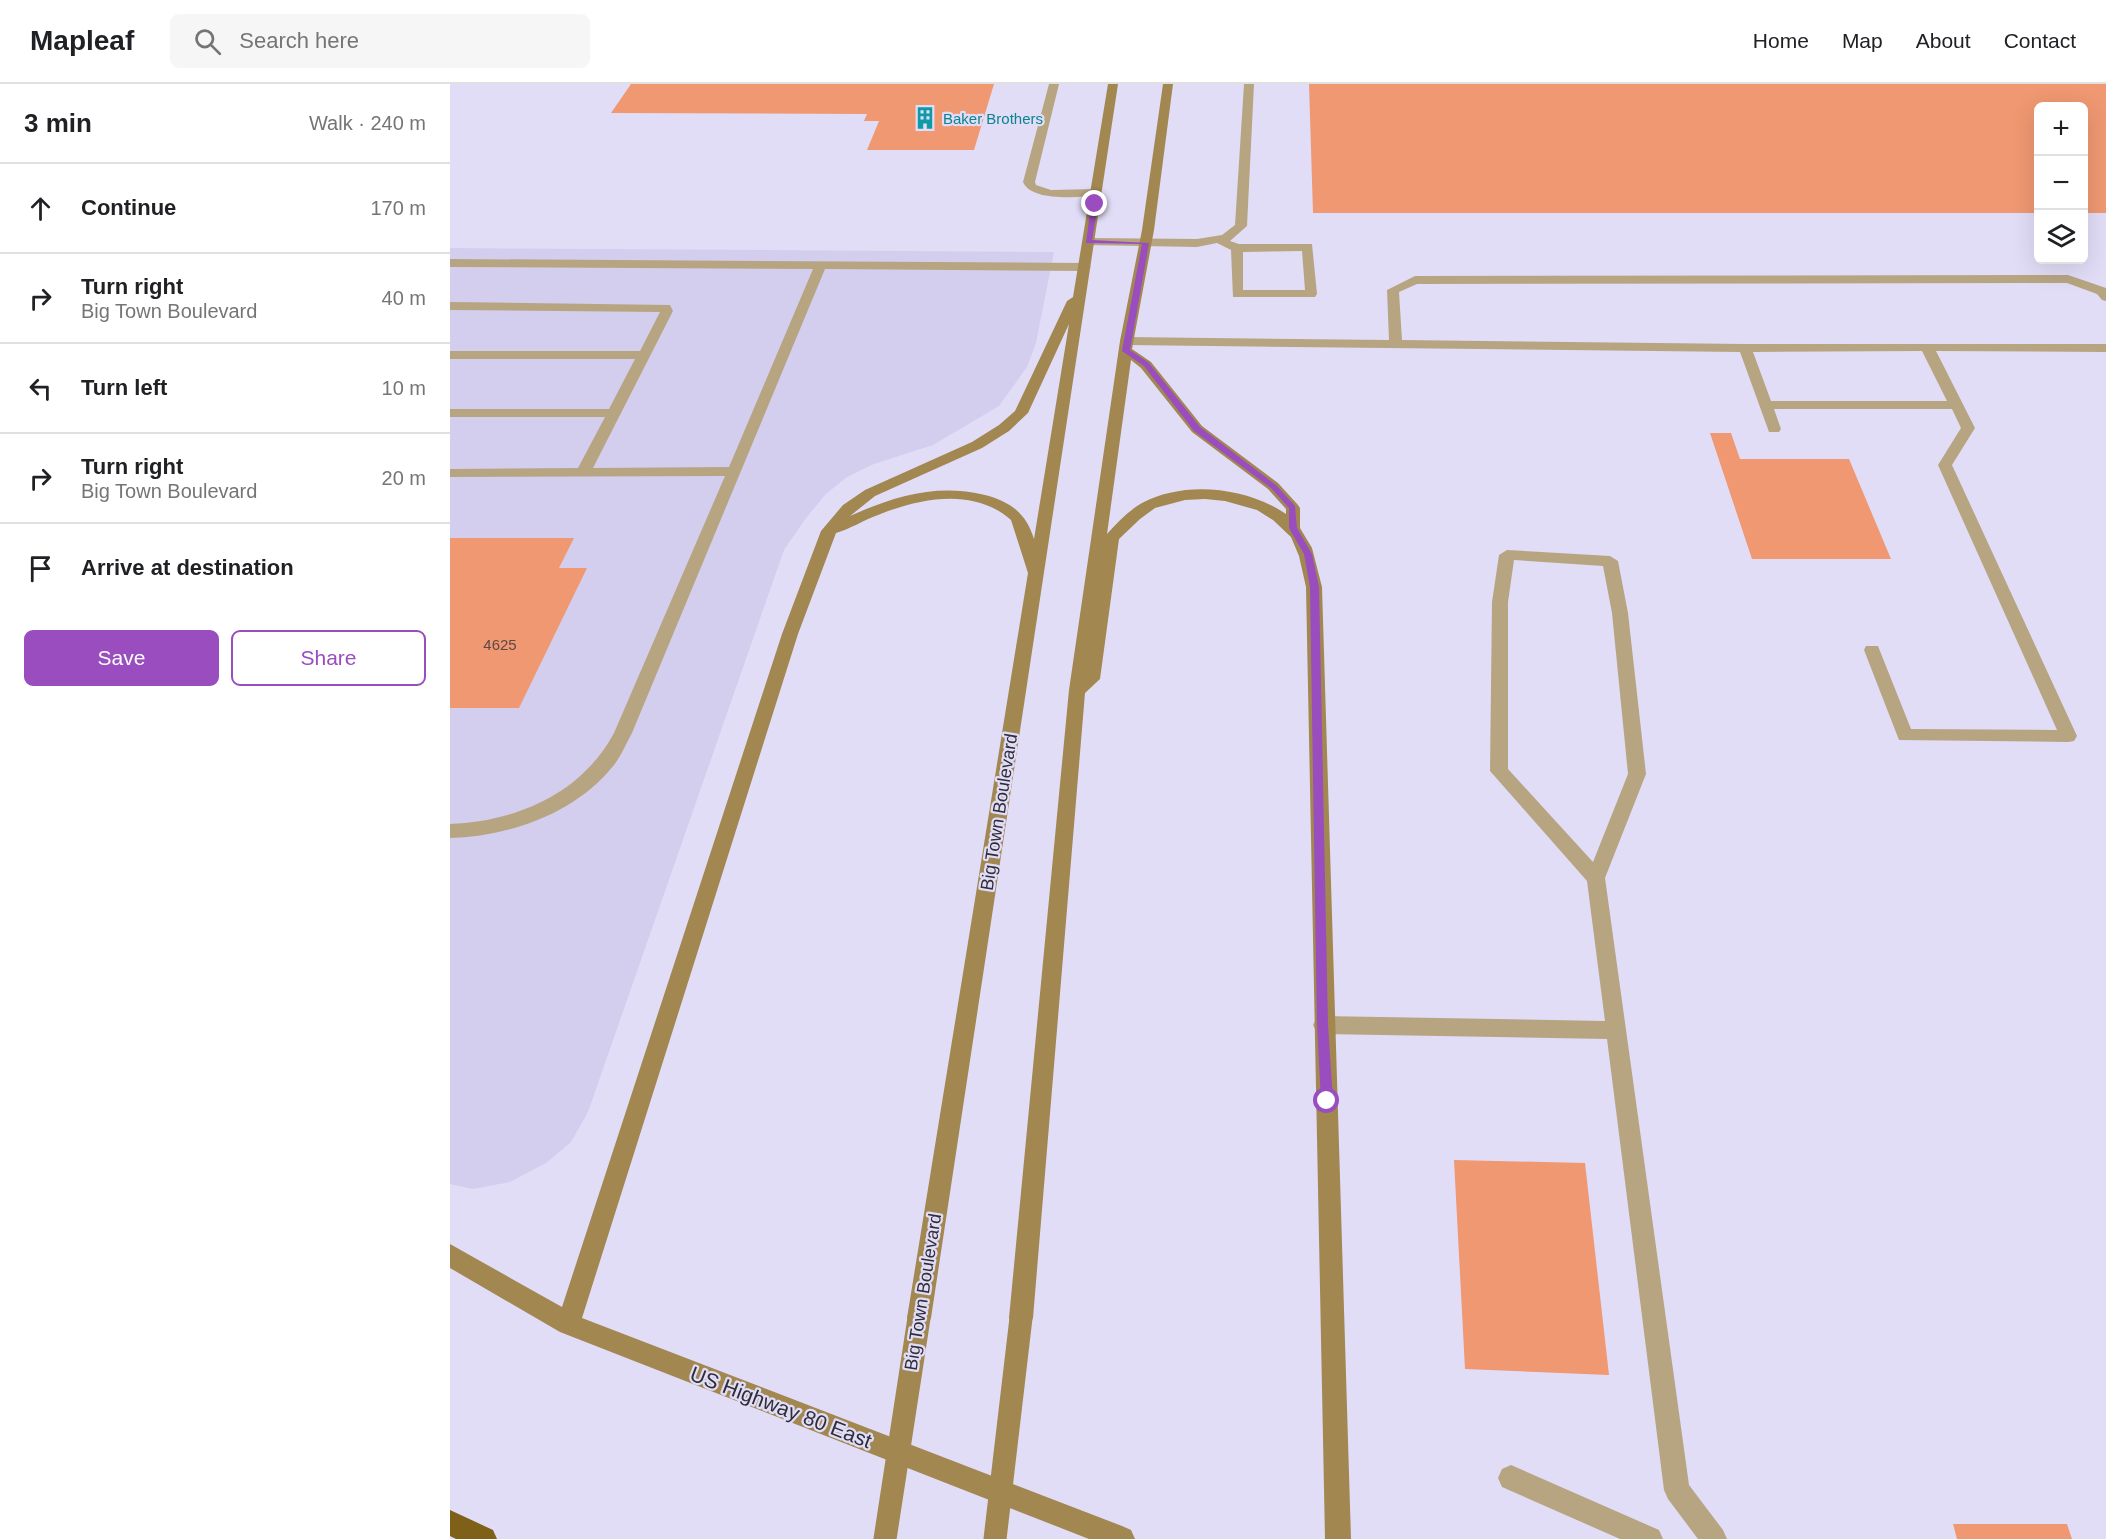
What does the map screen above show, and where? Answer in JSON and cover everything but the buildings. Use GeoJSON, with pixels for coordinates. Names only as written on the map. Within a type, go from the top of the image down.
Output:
{"type":"FeatureCollection","features":[{"type":"Feature","properties":{"kind":"highway"},"geometry":{"type":"LineString","coordinates":[[450,1523],[483,1539]]}},
{"type":"Feature","properties":{"kind":"main road","name":"Big Town Boulevard"},"geometry":{"type":"LineString","coordinates":[[885,1539],[1113,84]]}},
{"type":"Feature","properties":{"kind":"main road"},"geometry":{"type":"LineString","coordinates":[[995,1539],[1021,1318],[1077,690],[1127,346],[1146,243],[1168,84]]}},
{"type":"Feature","properties":{"kind":"main road"},"geometry":{"type":"LineString","coordinates":[[568,1324],[790,633],[829,531],[848,508],[870,493],[977,445],[1004,428],[1021,413],[1084,274]]}},
{"type":"Feature","properties":{"kind":"main road"},"geometry":{"type":"LineString","coordinates":[[1127,346],[1146,364],[1197,429],[1273,486],[1293,508],[1293,528]]}},
{"type":"Feature","properties":{"kind":"main road"},"geometry":{"type":"LineString","coordinates":[[829,531],[900,501],[928,495],[974,496],[999,505],[1019,520],[1037,577]]}},
{"type":"Feature","properties":{"kind":"main road"},"geometry":{"type":"LineString","coordinates":[[1077,690],[1092,680],[1112,538],[1127,520],[1151,505],[1168,499],[1218,495],[1253,501],[1273,512],[1293,528],[1308,554],[1314,587],[1323,1025],[1338,1539]]}},
{"type":"Feature","properties":{"kind":"main road","name":"US Highway 80 East"},"geometry":{"type":"LineString","coordinates":[[450,1255],[568,1324],[1122,1539]]}},
{"type":"Feature","properties":{"kind":"lane"},"geometry":{"type":"LineString","coordinates":[[1054,84],[1029,182],[1030,187],[1041,192],[1096,192]]}},
{"type":"Feature","properties":{"kind":"lane"},"geometry":{"type":"LineString","coordinates":[[1089,242],[1197,243],[1226,238],[1242,226],[1249,84]]}},
{"type":"Feature","properties":{"kind":"lane"},"geometry":{"type":"LineString","coordinates":[[1217,239],[1237,248],[1308,247],[1311,294],[1237,294],[1237,248]]}},
{"type":"Feature","properties":{"kind":"lane"},"geometry":{"type":"LineString","coordinates":[[450,263],[821,265],[1084,274]]}},
{"type":"Feature","properties":{"kind":"lane"},"geometry":{"type":"LineString","coordinates":[[450,831],[472,831],[512,823],[550,807],[583,785],[608,760],[623,733],[821,265]]}},
{"type":"Feature","properties":{"kind":"lane"},"geometry":{"type":"LineString","coordinates":[[1396,343],[1393,290],[1415,280],[2068,279],[2105,293]]}},
{"type":"Feature","properties":{"kind":"lane"},"geometry":{"type":"LineString","coordinates":[[450,306],[666,308],[583,472]]}},
{"type":"Feature","properties":{"kind":"lane"},"geometry":{"type":"LineString","coordinates":[[1127,346],[1396,343],[1745,348],[2106,348]]}},
{"type":"Feature","properties":{"kind":"lane"},"geometry":{"type":"LineString","coordinates":[[1872,650],[1905,735],[2068,736],[1945,465],[1968,428],[1927,347]]}},
{"type":"Feature","properties":{"kind":"lane"},"geometry":{"type":"LineString","coordinates":[[1745,348],[1774,429]]}},
{"type":"Feature","properties":{"kind":"lane"},"geometry":{"type":"LineString","coordinates":[[450,355],[644,355]]}},
{"type":"Feature","properties":{"kind":"lane"},"geometry":{"type":"LineString","coordinates":[[1766,405],[1956,405]]}},
{"type":"Feature","properties":{"kind":"lane"},"geometry":{"type":"LineString","coordinates":[[450,413],[614,413]]}},
{"type":"Feature","properties":{"kind":"lane"},"geometry":{"type":"LineString","coordinates":[[450,473],[735,471]]}},
{"type":"Feature","properties":{"kind":"lane"},"geometry":{"type":"LineString","coordinates":[[1596,878],[1499,771],[1500,602],[1507,555],[1610,561],[1620,613],[1637,774],[1596,878],[1677,1490],[1714,1539]]}},
{"type":"Feature","properties":{"kind":"lane"},"geometry":{"type":"LineString","coordinates":[[1323,1025],[1617,1030]]}},
{"type":"Feature","properties":{"kind":"lane"},"geometry":{"type":"LineString","coordinates":[[1511,1478],[1650,1539]]}},
{"type":"Feature","properties":{"kind":"shaded area"},"geometry":{"type":"Polygon","coordinates":[[[450,248],[1054,252],[1036,343],[1027,367],[999,406],[933,445],[874,464],[847,477],[826,494],[784,550],[588,1112],[571,1142],[546,1163],[510,1182],[473,1189],[450,1184],[450,248]]]}},
{"type":"Feature","properties":{"kind":"place","name":"Baker Brothers"},"geometry":{"type":"Point","coordinates":[925,118]}},
{"type":"Feature","properties":{"kind":"route"},"geometry":{"type":"LineString","coordinates":[[1095,204],[1089,242],[1146,243],[1126,351],[1146,364],[1197,429],[1273,486],[1293,508],[1293,528],[1308,554],[1314,587],[1323,1025],[1327,1101]]}}]}
